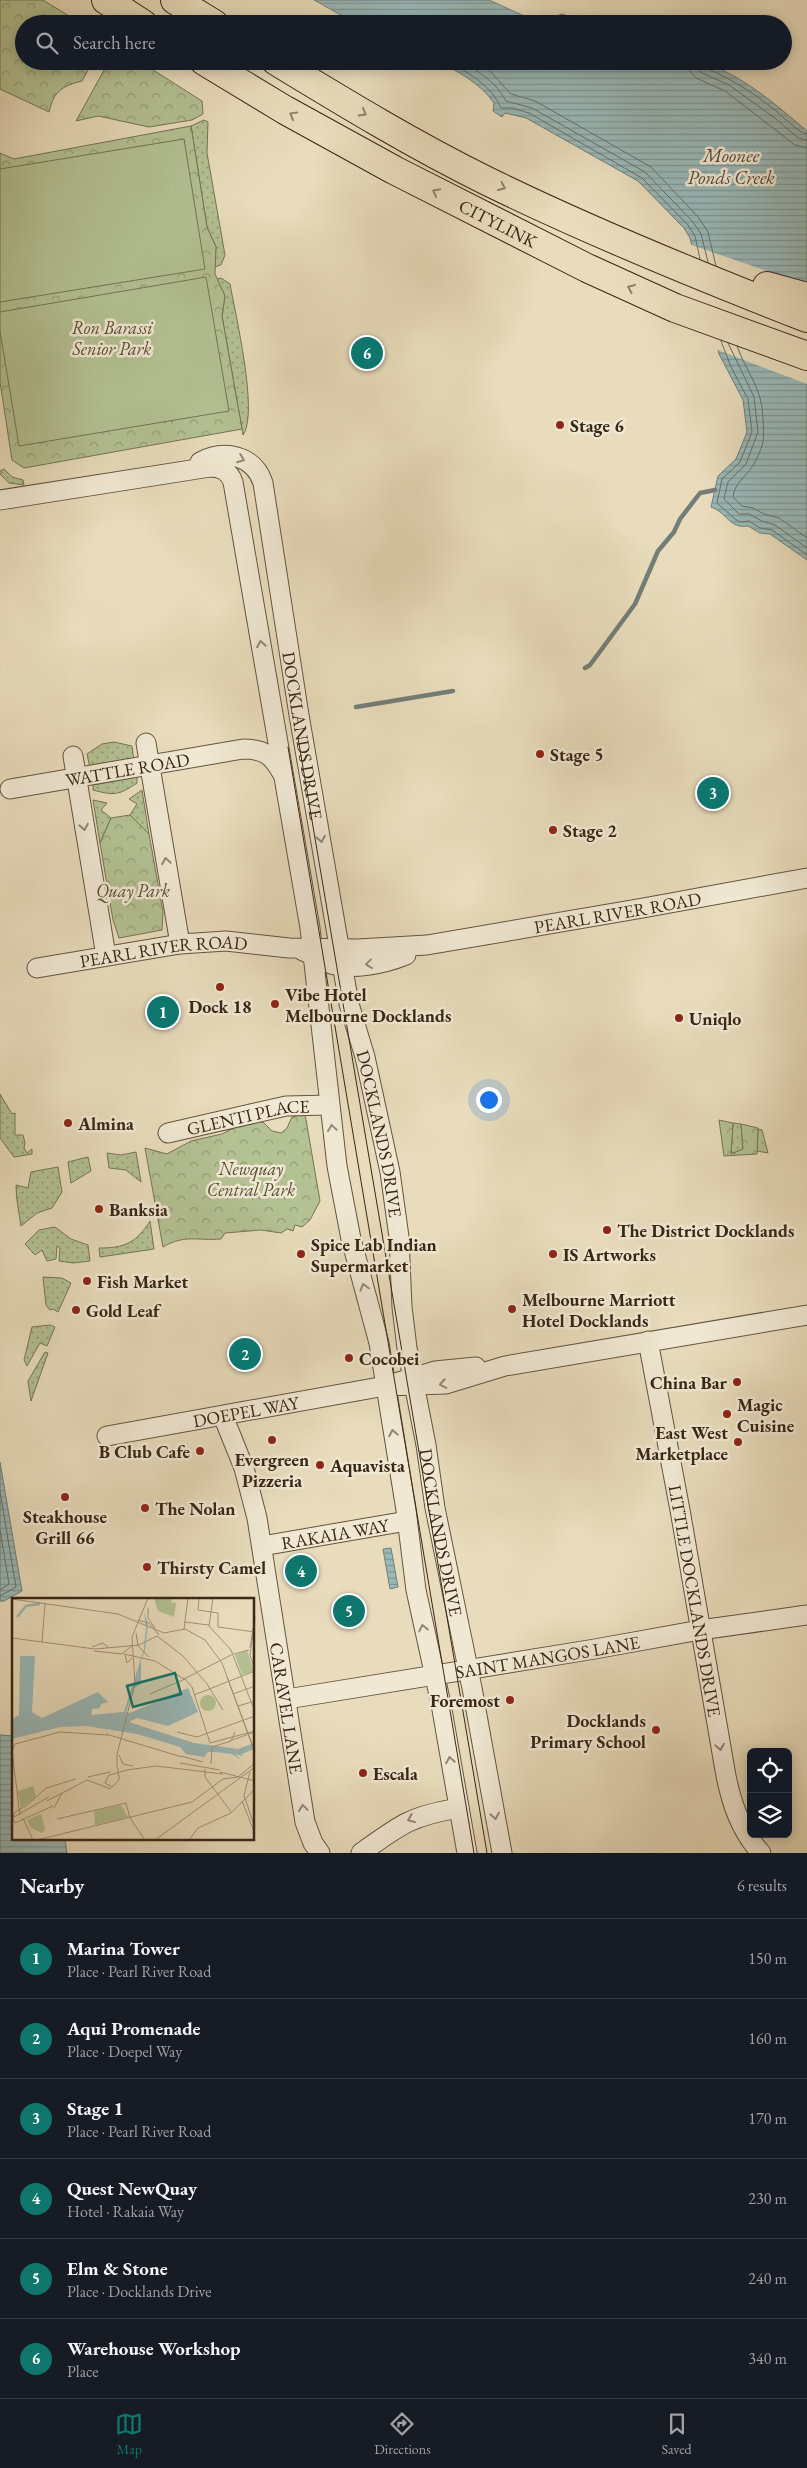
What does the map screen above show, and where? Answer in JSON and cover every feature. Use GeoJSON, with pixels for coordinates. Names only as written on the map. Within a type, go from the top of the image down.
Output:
{"type":"FeatureCollection","features":[{"type":"Feature","properties":{"kind":"highway"},"geometry":{"type":"LineString","coordinates":[[106,0],[129,15]]}},
{"type":"Feature","properties":{"kind":"highway"},"geometry":{"type":"LineString","coordinates":[[175,0],[199,15]]}},
{"type":"Feature","properties":{"kind":"highway","name":"CITYLINK"},"geometry":{"type":"LineString","coordinates":[[219,70],[285,110],[495,223],[675,308],[807,356]]}},
{"type":"Feature","properties":{"kind":"highway","name":"CITYLINK"},"geometry":{"type":"LineString","coordinates":[[291,70],[412,141],[487,180],[629,244],[807,318]]}},
{"type":"Feature","properties":{"kind":"highway"},"geometry":{"type":"LineString","coordinates":[[629,244],[807,297]]}},
{"type":"Feature","properties":{"kind":"highway"},"geometry":{"type":"LineString","coordinates":[[675,308],[744,343],[807,371]]}},
{"type":"Feature","properties":{"kind":"street"},"geometry":{"type":"LineString","coordinates":[[0,500],[178,471],[219,468],[228,473],[233,482],[261,478],[249,462],[230,456],[208,458],[178,471]]}},
{"type":"Feature","properties":{"kind":"street","name":"DOCKLANDS DRIVE"},"geometry":{"type":"LineString","coordinates":[[261,478],[296,695],[352,1017],[365,1057],[392,1181],[399,1237],[404,1326],[413,1381],[435,1508],[468,1670],[502,1853]]}},
{"type":"Feature","properties":{"kind":"street","name":"DOCKLANDS DRIVE"},"geometry":{"type":"LineString","coordinates":[[233,482],[285,778],[312,952],[329,1105],[350,1231],[378,1334],[422,1627],[434,1676],[467,1853]]}},
{"type":"Feature","properties":{"kind":"street"},"geometry":{"type":"LineString","coordinates":[[0,485],[18,494],[36,495]]}},
{"type":"Feature","properties":{"kind":"street"},"geometry":{"type":"LineString","coordinates":[[245,542],[271,537]]}},
{"type":"Feature","properties":{"kind":"street"},"geometry":{"type":"LineString","coordinates":[[271,704],[296,695]]}},
{"type":"Feature","properties":{"kind":"street","name":"WATTLE ROAD"},"geometry":{"type":"LineString","coordinates":[[10,789],[243,749],[262,741],[268,735],[271,704]]}},
{"type":"Feature","properties":{"kind":"street"},"geometry":{"type":"LineString","coordinates":[[146,743],[180,944]]}},
{"type":"Feature","properties":{"kind":"street","name":"WATTLE ROAD"},"geometry":{"type":"LineString","coordinates":[[243,749],[260,750],[270,755],[285,778]]}},
{"type":"Feature","properties":{"kind":"street"},"geometry":{"type":"LineString","coordinates":[[73,756],[106,956]]}},
{"type":"Feature","properties":{"kind":"street","name":"PEARL RIVER ROAD"},"geometry":{"type":"LineString","coordinates":[[37,968],[180,944],[226,941],[289,948],[342,957],[394,948],[427,945],[807,878]]}},
{"type":"Feature","properties":{"kind":"street","name":"GLENTI PLACE"},"geometry":{"type":"LineString","coordinates":[[168,1133],[286,1106],[329,1105]]}},
{"type":"Feature","properties":{"kind":"street","name":"DOEPEL WAY"},"geometry":{"type":"LineString","coordinates":[[107,1436],[413,1381],[435,1371],[505,1366],[807,1315]]}},
{"type":"Feature","properties":{"kind":"street","name":"LITTLE DOCKLANDS DRIVE"},"geometry":{"type":"LineString","coordinates":[[648,1341],[732,1802],[744,1828],[762,1853]]}},
{"type":"Feature","properties":{"kind":"street","name":"CARAVEL LANE"},"geometry":{"type":"LineString","coordinates":[[223,1416],[244,1468],[262,1546],[305,1822],[313,1843],[320,1853]]}},
{"type":"Feature","properties":{"kind":"street","name":"RAKAIA WAY"},"geometry":{"type":"LineString","coordinates":[[262,1546],[407,1521]]}},
{"type":"Feature","properties":{"kind":"street","name":"SAINT MANGOS LANE"},"geometry":{"type":"LineString","coordinates":[[287,1699],[434,1676],[700,1630],[807,1615]]}},
{"type":"Feature","properties":{"kind":"street"},"geometry":{"type":"LineString","coordinates":[[361,1853],[402,1823],[428,1814],[459,1808]]}},
{"type":"Feature","properties":{"kind":"green space"},"geometry":{"type":"Polygon","coordinates":[[[0,0],[43,0],[67,15],[15,15],[15,70],[88,70],[82,81],[60,90],[53,99],[49,112],[0,89],[0,0]]]}},
{"type":"Feature","properties":{"kind":"green space"},"geometry":{"type":"Polygon","coordinates":[[[104,70],[153,70],[202,101],[203,114],[192,120],[149,127],[98,116],[76,121],[104,70]]]}},
{"type":"Feature","properties":{"kind":"green space"},"geometry":{"type":"Polygon","coordinates":[[[204,120],[208,122],[207,153],[225,255],[221,265],[214,267],[216,247],[207,227],[191,126],[204,120]]]}},
{"type":"Feature","properties":{"kind":"green space","name":"Ron Barassi Senior Park"},"geometry":{"type":"Polygon","coordinates":[[[191,126],[207,227],[216,247],[215,274],[225,296],[222,316],[242,429],[24,468],[12,460],[0,382],[0,153],[14,159],[191,126]]]}},
{"type":"Feature","properties":{"kind":"green space"},"geometry":{"type":"Polygon","coordinates":[[[184,139],[205,269],[0,302],[0,169],[184,139]]]}},
{"type":"Feature","properties":{"kind":"green space"},"geometry":{"type":"Polygon","coordinates":[[[206,277],[229,411],[19,446],[0,331],[0,312],[206,277]]]}},
{"type":"Feature","properties":{"kind":"green space"},"geometry":{"type":"Polygon","coordinates":[[[221,278],[230,284],[241,339],[248,406],[247,424],[243,435],[222,316],[225,296],[216,279],[221,278]]]}},
{"type":"Feature","properties":{"kind":"green space"},"geometry":{"type":"Polygon","coordinates":[[[4,469],[12,477],[23,480],[24,485],[9,483],[0,474],[0,471],[4,469]]]}},
{"type":"Feature","properties":{"kind":"green space"},"geometry":{"type":"Polygon","coordinates":[[[114,742],[132,746],[134,761],[90,768],[87,754],[102,744],[114,742]]]}},
{"type":"Feature","properties":{"kind":"green space"},"geometry":{"type":"Polygon","coordinates":[[[137,777],[137,783],[121,792],[112,794],[93,790],[93,785],[137,777]]]}},
{"type":"Feature","properties":{"kind":"green space"},"geometry":{"type":"Polygon","coordinates":[[[142,790],[149,834],[130,815],[137,804],[129,799],[142,790]]]}},
{"type":"Feature","properties":{"kind":"green space"},"geometry":{"type":"Polygon","coordinates":[[[93,800],[107,803],[101,810],[111,818],[100,843],[93,800]]]}},
{"type":"Feature","properties":{"kind":"green space","name":"Quay Park"},"geometry":{"type":"Polygon","coordinates":[[[130,815],[149,834],[163,912],[162,930],[119,938],[113,920],[100,843],[111,818],[130,815]]]}},
{"type":"Feature","properties":{"kind":"green space"},"geometry":{"type":"Polygon","coordinates":[[[0,1094],[12,1114],[15,1113],[15,1135],[23,1135],[24,1148],[27,1153],[32,1149],[32,1154],[14,1157],[0,1138],[0,1094]]]}},
{"type":"Feature","properties":{"kind":"green space","name":"Newquay Central Park"},"geometry":{"type":"Polygon","coordinates":[[[305,1114],[320,1201],[310,1220],[302,1227],[295,1225],[293,1231],[287,1229],[281,1233],[261,1230],[225,1233],[221,1239],[185,1239],[163,1247],[145,1148],[167,1154],[191,1141],[222,1134],[239,1125],[258,1121],[264,1123],[272,1131],[281,1133],[287,1128],[292,1117],[305,1114]]]}},
{"type":"Feature","properties":{"kind":"green space"},"geometry":{"type":"Polygon","coordinates":[[[719,1120],[733,1123],[731,1154],[743,1149],[741,1124],[758,1128],[757,1154],[724,1156],[719,1120]]]}},
{"type":"Feature","properties":{"kind":"green space"},"geometry":{"type":"Polygon","coordinates":[[[733,1123],[741,1124],[743,1149],[731,1154],[733,1123]]]}},
{"type":"Feature","properties":{"kind":"green space"},"geometry":{"type":"Polygon","coordinates":[[[758,1129],[762,1130],[768,1153],[757,1151],[758,1129]]]}},
{"type":"Feature","properties":{"kind":"green space"},"geometry":{"type":"Polygon","coordinates":[[[136,1152],[141,1182],[126,1170],[109,1168],[107,1153],[121,1155],[136,1152]]]}},
{"type":"Feature","properties":{"kind":"green space"},"geometry":{"type":"Polygon","coordinates":[[[88,1157],[91,1171],[71,1183],[68,1162],[88,1157]]]}},
{"type":"Feature","properties":{"kind":"green space"},"geometry":{"type":"Polygon","coordinates":[[[58,1167],[62,1192],[52,1208],[37,1213],[21,1226],[16,1185],[28,1188],[31,1172],[58,1167]]]}},
{"type":"Feature","properties":{"kind":"green space"},"geometry":{"type":"Polygon","coordinates":[[[150,1221],[154,1249],[100,1257],[99,1248],[116,1247],[129,1243],[140,1234],[150,1221]]]}},
{"type":"Feature","properties":{"kind":"green space"},"geometry":{"type":"Polygon","coordinates":[[[55,1227],[71,1239],[88,1245],[90,1261],[73,1263],[59,1261],[60,1248],[57,1246],[56,1259],[47,1261],[42,1250],[35,1255],[25,1244],[39,1230],[55,1227]]]}},
{"type":"Feature","properties":{"kind":"green space"},"geometry":{"type":"Polygon","coordinates":[[[43,1277],[62,1278],[71,1283],[58,1312],[53,1309],[50,1310],[46,1305],[43,1277]]]}},
{"type":"Feature","properties":{"kind":"green space"},"geometry":{"type":"Polygon","coordinates":[[[50,1325],[55,1327],[47,1346],[40,1343],[27,1366],[24,1360],[32,1327],[50,1325]]]}},
{"type":"Feature","properties":{"kind":"green space"},"geometry":{"type":"Polygon","coordinates":[[[45,1352],[48,1353],[31,1401],[28,1381],[45,1352]]]}},
{"type":"Feature","properties":{"kind":"water"},"geometry":{"type":"Polygon","coordinates":[[[314,0],[489,0],[522,15],[341,15],[314,0]]]}},
{"type":"Feature","properties":{"kind":"water","name":"Moonee Ponds Creek"},"geometry":{"type":"Polygon","coordinates":[[[454,70],[722,70],[756,90],[807,131],[807,560],[770,534],[760,533],[748,526],[732,523],[711,507],[718,476],[736,459],[747,432],[743,400],[719,354],[690,238],[684,228],[638,181],[526,118],[505,113],[502,117],[493,111],[494,103],[489,96],[454,70]]]}},
{"type":"Feature","properties":{"kind":"water"},"geometry":{"type":"Polygon","coordinates":[[[0,1462],[22,1591],[4,1601],[0,1601],[0,1462]]]}},
{"type":"Feature","properties":{"kind":"water"},"geometry":{"type":"Polygon","coordinates":[[[391,1548],[398,1587],[390,1589],[383,1549],[391,1548]]]}},
{"type":"Feature","properties":{"kind":"water"},"geometry":{"type":"Polygon","coordinates":[[[0,1735],[12,1736],[12,1840],[65,1840],[67,1853],[0,1853],[0,1735]]]}},
{"type":"Feature","properties":{"kind":"pier"},"geometry":{"type":"Polygon","coordinates":[[[689,244],[807,285],[807,384],[715,349],[689,244]]]}},
{"type":"Feature","properties":{"kind":"waterway"},"geometry":{"type":"LineString","coordinates":[[585,668],[590,665],[635,604],[658,551],[674,532],[680,519],[700,493],[715,490]]}},
{"type":"Feature","properties":{"kind":"waterway"},"geometry":{"type":"LineString","coordinates":[[356,707],[453,691]]}},
{"type":"Feature","properties":{"kind":"tram line"},"geometry":{"type":"LineString","coordinates":[[298,738],[487,1853]]}},
{"type":"Feature","properties":{"kind":"tram line"},"geometry":{"type":"LineString","coordinates":[[288,747],[474,1853]]}},
{"type":"Feature","properties":{"kind":"place","name":"Warehouse Workshop"},"geometry":{"type":"Point","coordinates":[367,353]}},
{"type":"Feature","properties":{"kind":"place","name":"Stage 6"},"geometry":{"type":"Point","coordinates":[560,425]}},
{"type":"Feature","properties":{"kind":"place","name":"Stage 5"},"geometry":{"type":"Point","coordinates":[540,754]}},
{"type":"Feature","properties":{"kind":"place","name":"Stage 1"},"geometry":{"type":"Point","coordinates":[713,793]}},
{"type":"Feature","properties":{"kind":"place","name":"Stage 2"},"geometry":{"type":"Point","coordinates":[553,830]}},
{"type":"Feature","properties":{"kind":"place","name":"Dock 18"},"geometry":{"type":"Point","coordinates":[220,987]}},
{"type":"Feature","properties":{"kind":"place","name":"Vibe Hotel Melbourne Docklands"},"geometry":{"type":"Point","coordinates":[275,1004]}},
{"type":"Feature","properties":{"kind":"place","name":"Marina Tower"},"geometry":{"type":"Point","coordinates":[163,1012]}},
{"type":"Feature","properties":{"kind":"place","name":"Uniqlo"},"geometry":{"type":"Point","coordinates":[679,1018]}},
{"type":"Feature","properties":{"kind":"place","name":"Almina"},"geometry":{"type":"Point","coordinates":[68,1123]}},
{"type":"Feature","properties":{"kind":"place","name":"Banksia"},"geometry":{"type":"Point","coordinates":[99,1209]}},
{"type":"Feature","properties":{"kind":"place","name":"The District Docklands"},"geometry":{"type":"Point","coordinates":[607,1230]}},
{"type":"Feature","properties":{"kind":"place","name":"Spice Lab Indian Supermarket"},"geometry":{"type":"Point","coordinates":[301,1254]}},
{"type":"Feature","properties":{"kind":"place","name":"IS Artworks"},"geometry":{"type":"Point","coordinates":[553,1254]}},
{"type":"Feature","properties":{"kind":"place","name":"Fish Market"},"geometry":{"type":"Point","coordinates":[87,1281]}},
{"type":"Feature","properties":{"kind":"place","name":"Melbourne Marriott Hotel Docklands"},"geometry":{"type":"Point","coordinates":[512,1309]}},
{"type":"Feature","properties":{"kind":"place","name":"Gold Leaf"},"geometry":{"type":"Point","coordinates":[76,1310]}},
{"type":"Feature","properties":{"kind":"place","name":"Aqui Promenade"},"geometry":{"type":"Point","coordinates":[245,1354]}},
{"type":"Feature","properties":{"kind":"place","name":"Cocobei"},"geometry":{"type":"Point","coordinates":[349,1358]}},
{"type":"Feature","properties":{"kind":"place","name":"China Bar"},"geometry":{"type":"Point","coordinates":[737,1382]}},
{"type":"Feature","properties":{"kind":"place","name":"Magic Cuisine"},"geometry":{"type":"Point","coordinates":[727,1414]}},
{"type":"Feature","properties":{"kind":"place","name":"Evergreen Pizzeria"},"geometry":{"type":"Point","coordinates":[272,1440]}},
{"type":"Feature","properties":{"kind":"place","name":"East West Marketplace"},"geometry":{"type":"Point","coordinates":[738,1442]}},
{"type":"Feature","properties":{"kind":"place","name":"B Club Cafe"},"geometry":{"type":"Point","coordinates":[200,1451]}},
{"type":"Feature","properties":{"kind":"place","name":"Aquavista"},"geometry":{"type":"Point","coordinates":[320,1465]}},
{"type":"Feature","properties":{"kind":"place","name":"Steakhouse Grill 66"},"geometry":{"type":"Point","coordinates":[65,1497]}},
{"type":"Feature","properties":{"kind":"place","name":"The Nolan"},"geometry":{"type":"Point","coordinates":[145,1508]}},
{"type":"Feature","properties":{"kind":"place","name":"Thirsty Camel"},"geometry":{"type":"Point","coordinates":[147,1567]}},
{"type":"Feature","properties":{"kind":"place","name":"Quest NewQuay"},"geometry":{"type":"Point","coordinates":[301,1571]}},
{"type":"Feature","properties":{"kind":"place","name":"Elm & Stone"},"geometry":{"type":"Point","coordinates":[349,1611]}},
{"type":"Feature","properties":{"kind":"place","name":"Foremost"},"geometry":{"type":"Point","coordinates":[510,1700]}},
{"type":"Feature","properties":{"kind":"place","name":"Docklands Primary School"},"geometry":{"type":"Point","coordinates":[656,1730]}},
{"type":"Feature","properties":{"kind":"place","name":"Escala"},"geometry":{"type":"Point","coordinates":[363,1773]}}]}
